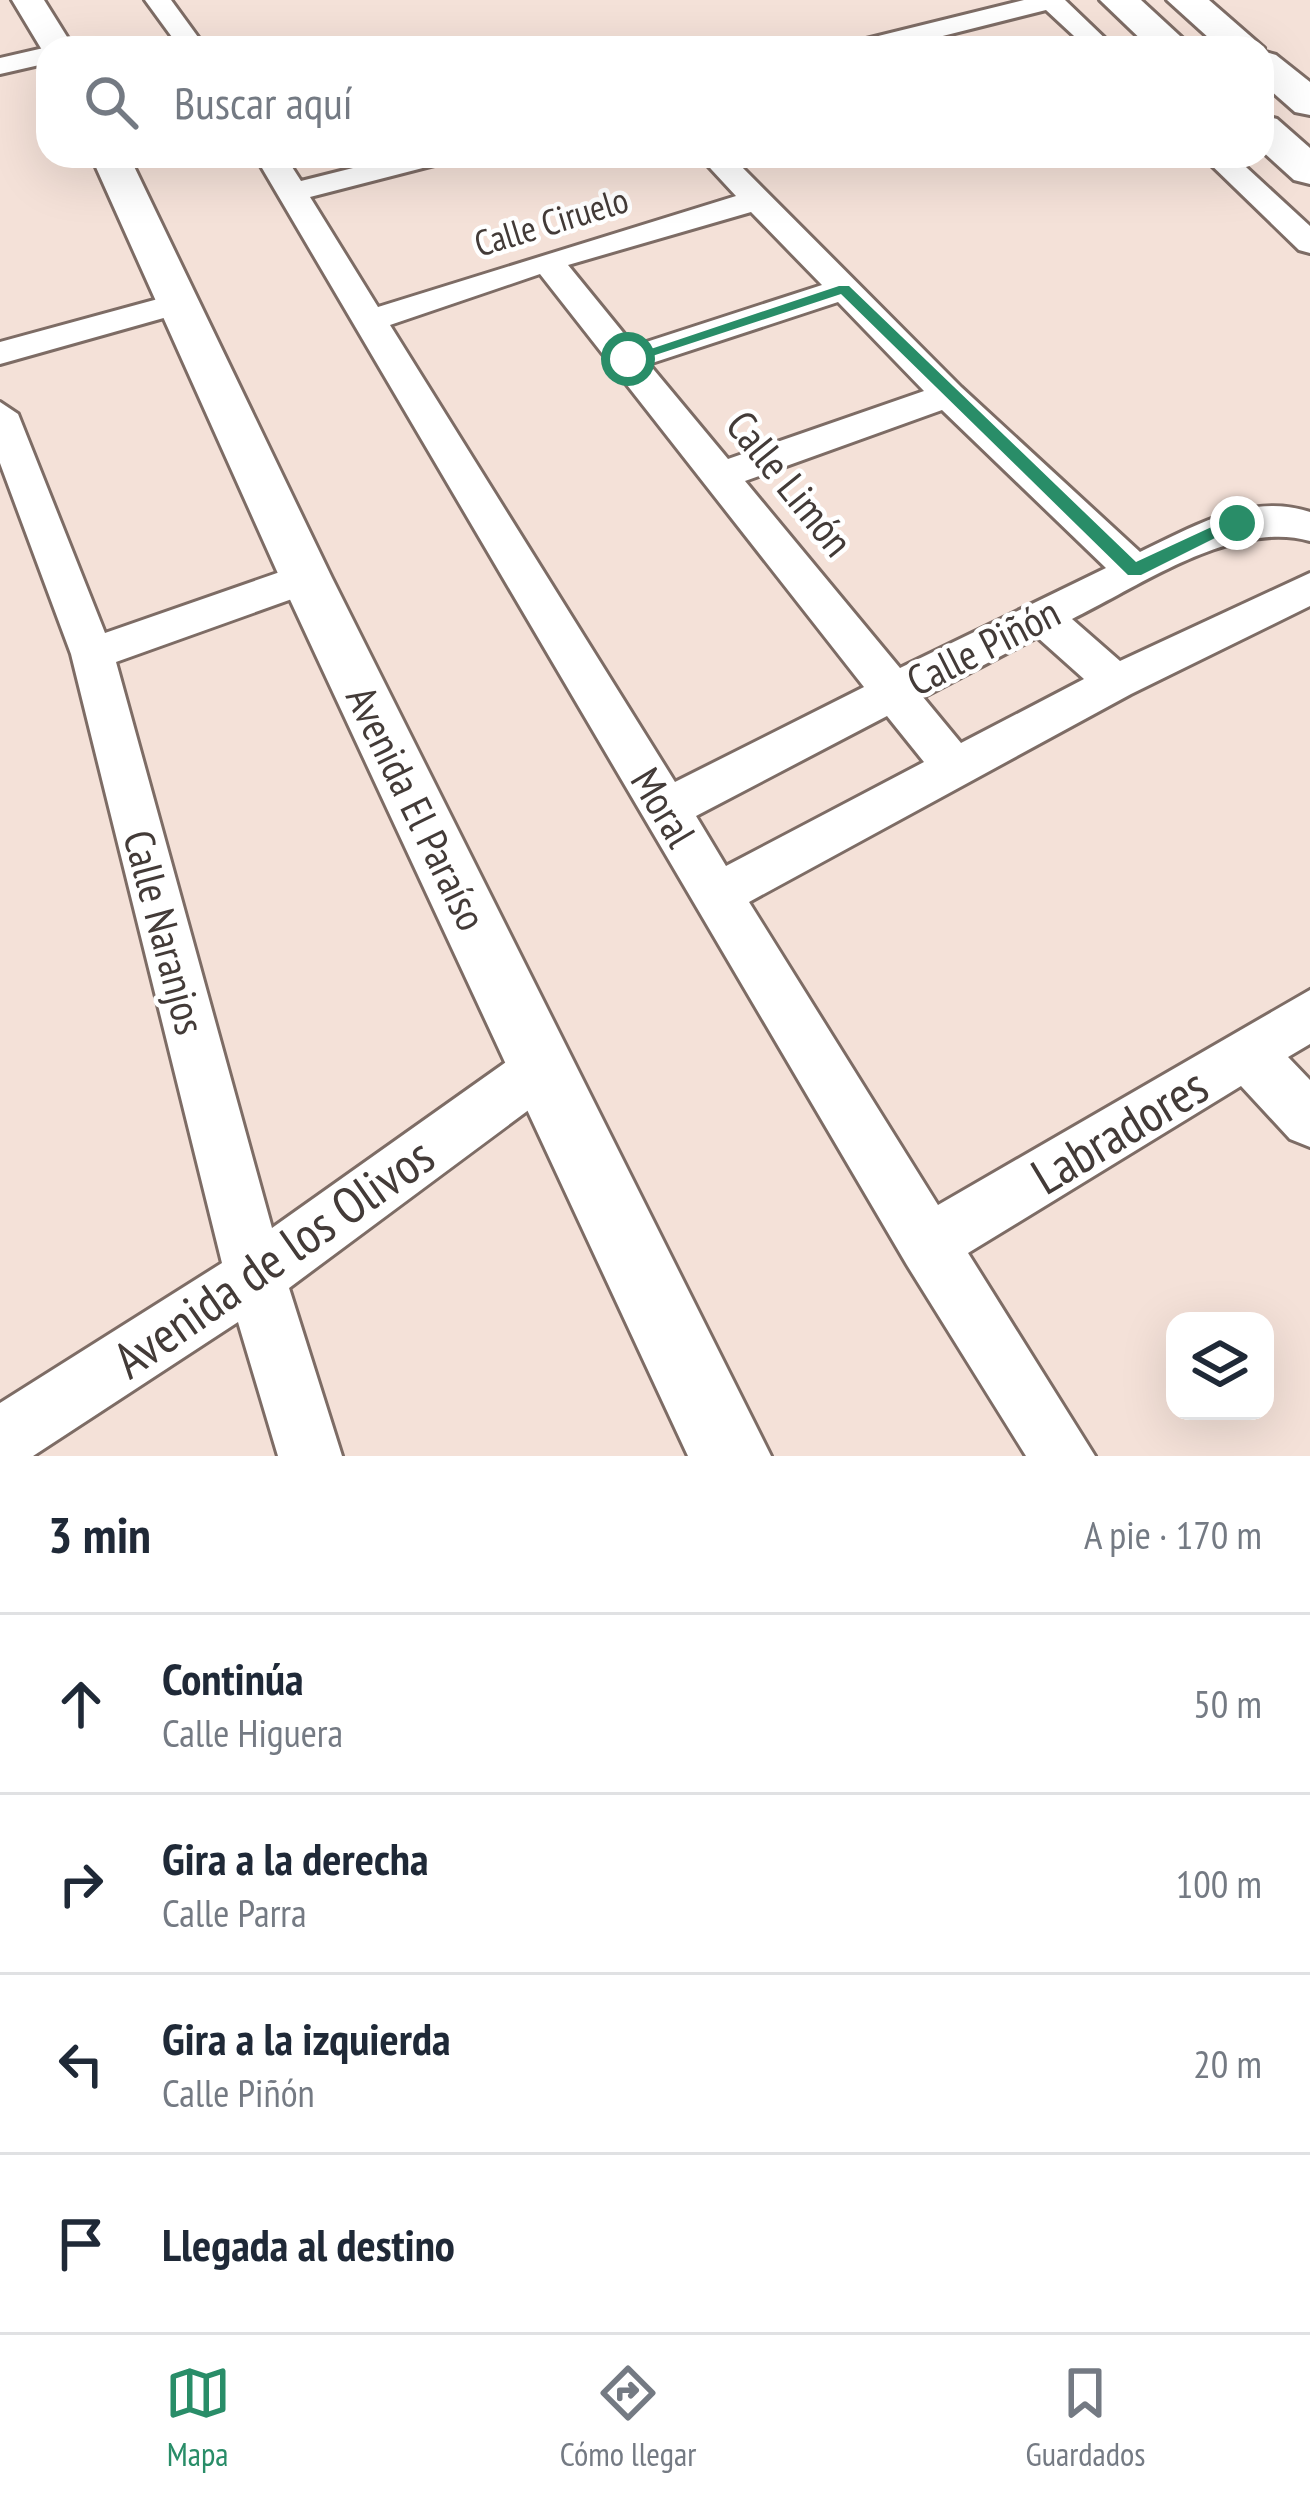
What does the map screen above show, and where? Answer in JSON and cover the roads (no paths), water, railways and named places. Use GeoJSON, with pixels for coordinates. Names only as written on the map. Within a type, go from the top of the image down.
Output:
{"type":"FeatureCollection","features":[{"type":"Feature","properties":{"kind":"highway"},"geometry":{"type":"LineString","coordinates":[[1119,0],[1159,36]]}},
{"type":"Feature","properties":{"kind":"highway"},"geometry":{"type":"LineString","coordinates":[[1186,0],[1230,36]]}},
{"type":"Feature","properties":{"kind":"highway"},"geometry":{"type":"LineString","coordinates":[[1274,73],[1310,103]]}},
{"type":"Feature","properties":{"kind":"highway"},"geometry":{"type":"LineString","coordinates":[[1274,138],[1310,170]]}},
{"type":"Feature","properties":{"kind":"street"},"geometry":{"type":"LineString","coordinates":[[28,0],[50,36]]}},
{"type":"Feature","properties":{"kind":"street"},"geometry":{"type":"LineString","coordinates":[[158,0],[184,36]]}},
{"type":"Feature","properties":{"kind":"street"},"geometry":{"type":"LineString","coordinates":[[911,36],[1051,1],[1089,36]]}},
{"type":"Feature","properties":{"kind":"street"},"geometry":{"type":"LineString","coordinates":[[0,66],[36,58]]}},
{"type":"Feature","properties":{"kind":"street","name":"Avenida El Paraíso"},"geometry":{"type":"LineString","coordinates":[[116,168],[307,578],[730,1456]]}},
{"type":"Feature","properties":{"kind":"street"},"geometry":{"type":"LineString","coordinates":[[282,174],[333,168]]}},
{"type":"Feature","properties":{"kind":"street"},"geometry":{"type":"LineString","coordinates":[[725,168],[948,395],[1134,570]]}},
{"type":"Feature","properties":{"kind":"street"},"geometry":{"type":"LineString","coordinates":[[1230,168],[1310,243]]}},
{"type":"Feature","properties":{"kind":"street","name":"Moral"},"geometry":{"type":"LineString","coordinates":[[282,174],[928,1244],[1063,1456]]}},
{"type":"Feature","properties":{"kind":"street","name":"Calle Ciruelo"},"geometry":{"type":"LineString","coordinates":[[372,320],[547,261],[754,201]]}},
{"type":"Feature","properties":{"kind":"street","name":"Calle Limón"},"geometry":{"type":"LineString","coordinates":[[547,261],[897,690],[955,768]]}},
{"type":"Feature","properties":{"kind":"street"},"geometry":{"type":"LineString","coordinates":[[628,359],[844,289]]}},
{"type":"Feature","properties":{"kind":"street"},"geometry":{"type":"LineString","coordinates":[[0,353],[180,303]]}},
{"type":"Feature","properties":{"kind":"street"},"geometry":{"type":"LineString","coordinates":[[722,475],[948,395]]}},
{"type":"Feature","properties":{"kind":"street","name":"Calle Naranjos"},"geometry":{"type":"LineString","coordinates":[[0,414],[92,654],[256,1276],[310,1456]]}},
{"type":"Feature","properties":{"kind":"street","name":"Calle Piñón"},"geometry":{"type":"LineString","coordinates":[[666,809],[1041,616],[1237,523],[1292,520],[1310,527]]}},
{"type":"Feature","properties":{"kind":"street"},"geometry":{"type":"LineString","coordinates":[[92,654],[307,578]]}},
{"type":"Feature","properties":{"kind":"street"},"geometry":{"type":"LineString","coordinates":[[717,895],[1116,682],[1310,588]]}},
{"type":"Feature","properties":{"kind":"street"},"geometry":{"type":"LineString","coordinates":[[1041,616],[1116,682]]}},
{"type":"Feature","properties":{"kind":"street","name":"Labradores"},"geometry":{"type":"LineString","coordinates":[[928,1244],[1310,1016]]}},
{"type":"Feature","properties":{"kind":"street"},"geometry":{"type":"LineString","coordinates":[[1247,1053],[1310,1120]]}},
{"type":"Feature","properties":{"kind":"street","name":"Avenida de los Olivos"},"geometry":{"type":"LineString","coordinates":[[0,1440],[256,1276],[542,1068]]}}]}
